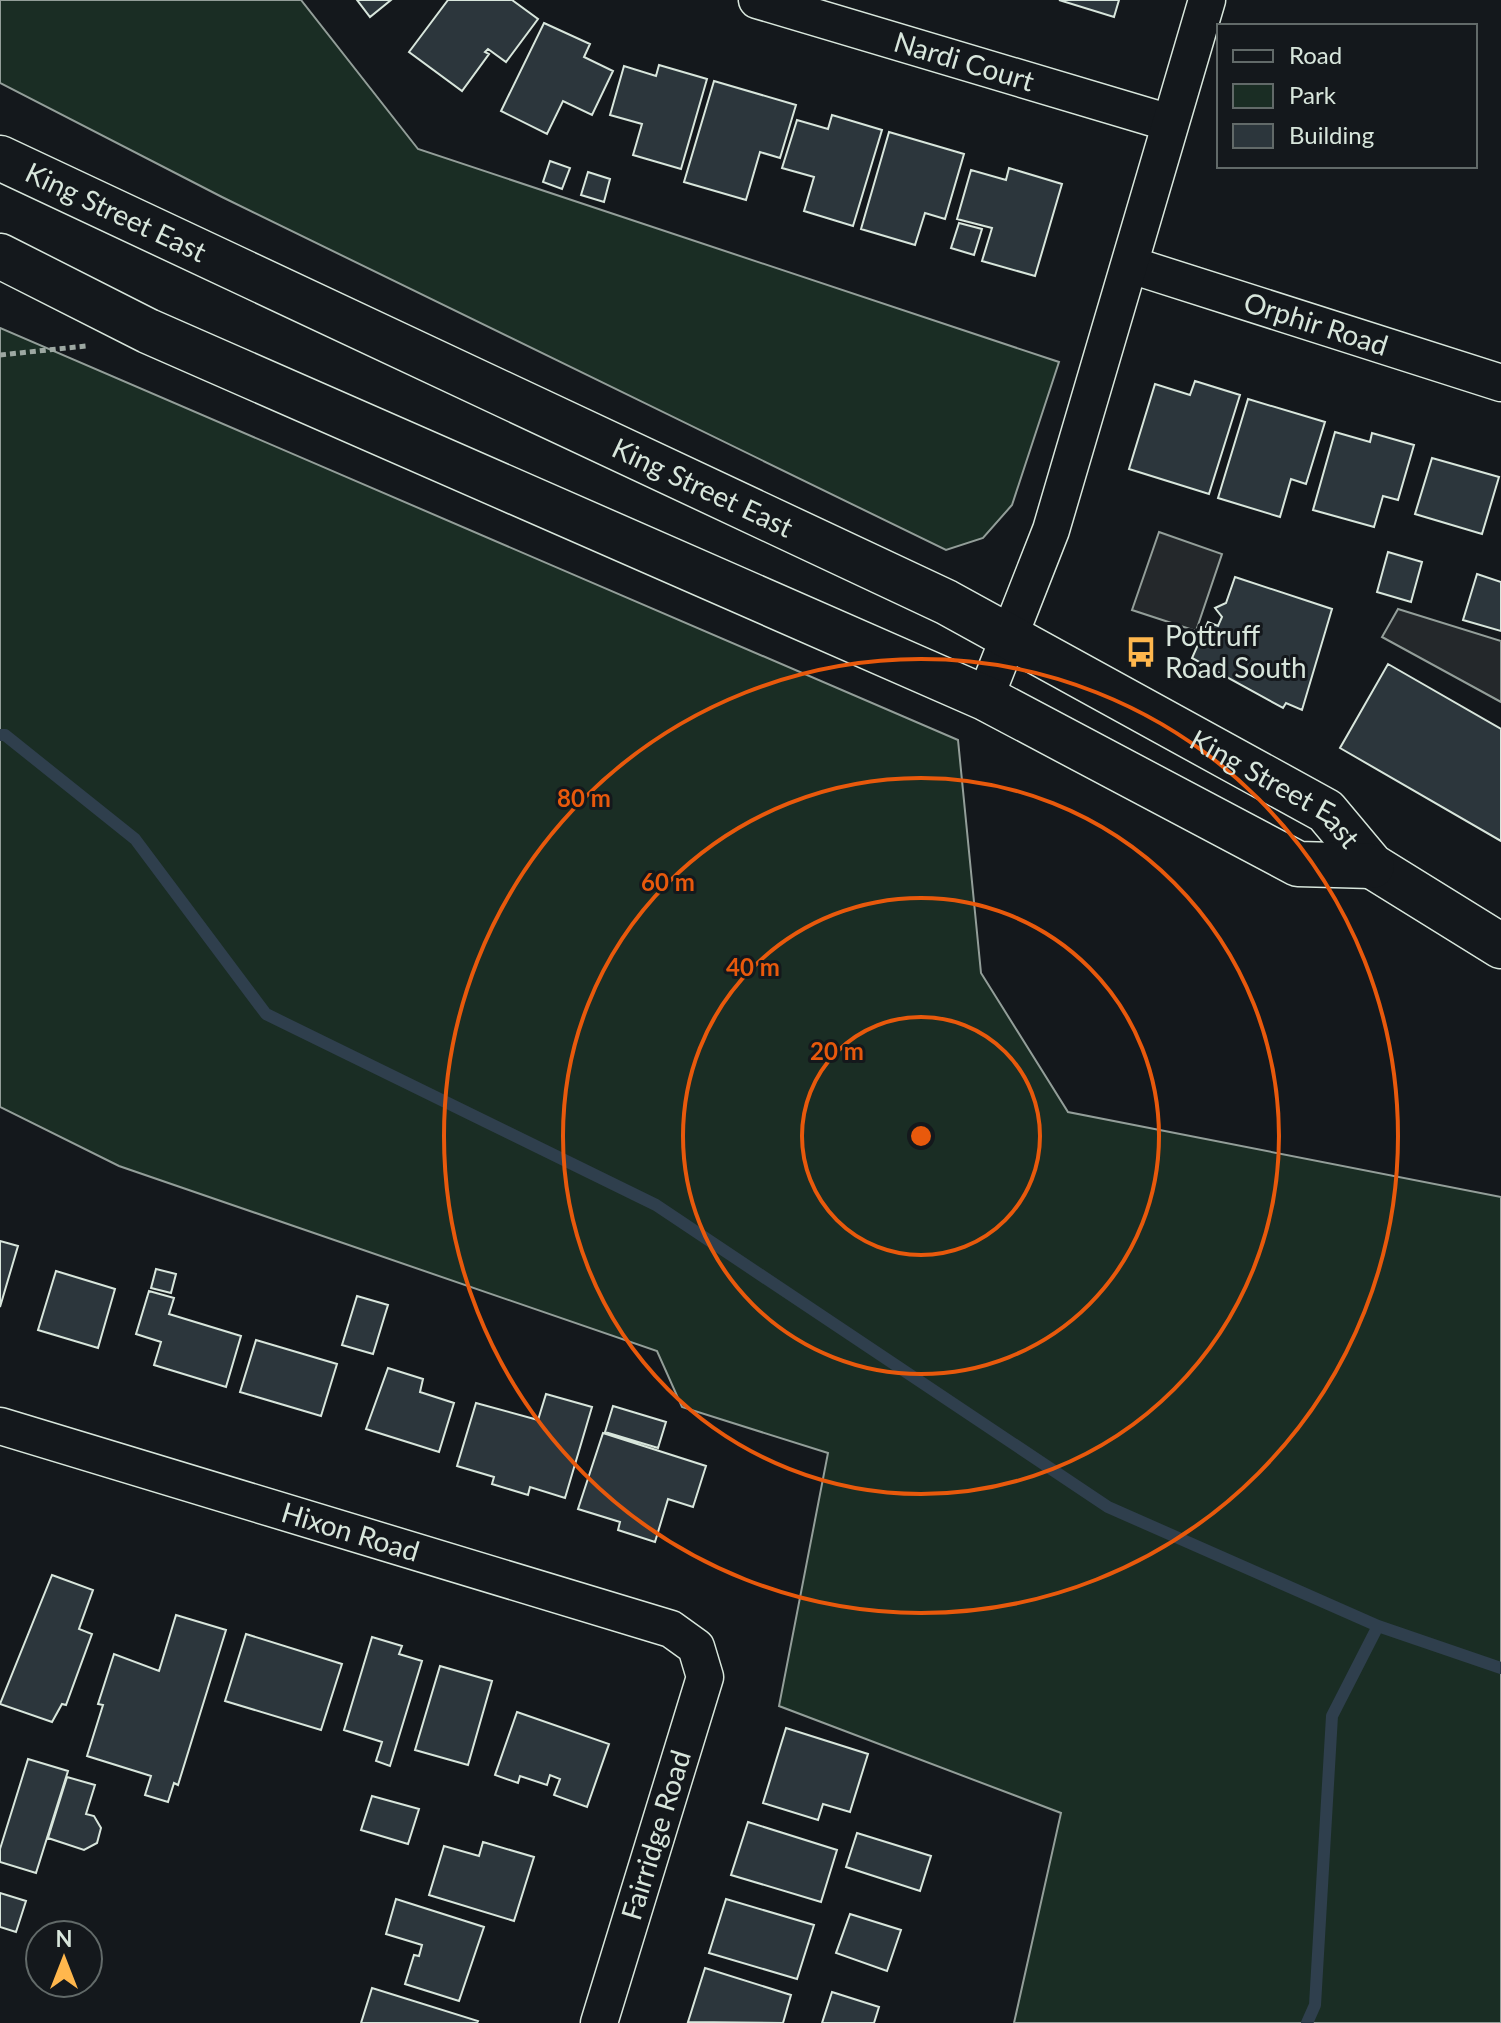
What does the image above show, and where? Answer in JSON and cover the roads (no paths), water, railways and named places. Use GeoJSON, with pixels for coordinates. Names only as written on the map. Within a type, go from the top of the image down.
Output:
{"type":"FeatureCollection","features":[{"type":"Feature","properties":{"kind":"main road","name":"King Street East"},"geometry":{"type":"LineString","coordinates":[[0,158],[946,602],[1326,811],[1372,866],[1501,946]]}},
{"type":"Feature","properties":{"kind":"main road","name":"King Street East"},"geometry":{"type":"LineString","coordinates":[[0,256],[148,331],[985,698],[1298,864],[1372,866]]}},
{"type":"Feature","properties":{"kind":"street","name":"Nardi Court"},"geometry":{"type":"LineString","coordinates":[[757,0],[1170,123]]}},
{"type":"Feature","properties":{"kind":"street"},"geometry":{"type":"LineString","coordinates":[[985,698],[1051,530],[1207,0]]}},
{"type":"Feature","properties":{"kind":"street","name":"Orphir Road"},"geometry":{"type":"LineString","coordinates":[[1131,265],[1501,383]]}},
{"type":"Feature","properties":{"kind":"street","name":"Hixon Road"},"geometry":{"type":"LineString","coordinates":[[0,1426],[671,1629],[696,1647]]}},
{"type":"Feature","properties":{"kind":"street","name":"Fairridge Road"},"geometry":{"type":"LineString","coordinates":[[599,2023],[705,1677],[696,1647]]}},
{"type":"Feature","properties":{"kind":"waterway"},"geometry":{"type":"LineString","coordinates":[[0,735],[5,735],[135,839],[266,1014],[656,1205],[1108,1507],[1378,1626],[1501,1668]]}},
{"type":"Feature","properties":{"kind":"waterway"},"geometry":{"type":"LineString","coordinates":[[1307,2023],[1315,2005],[1332,1716],[1378,1626]]}},
{"type":"Feature","properties":{"kind":"place","name":"Pottruff Road South"},"geometry":{"type":"Point","coordinates":[1141,652]}}]}
